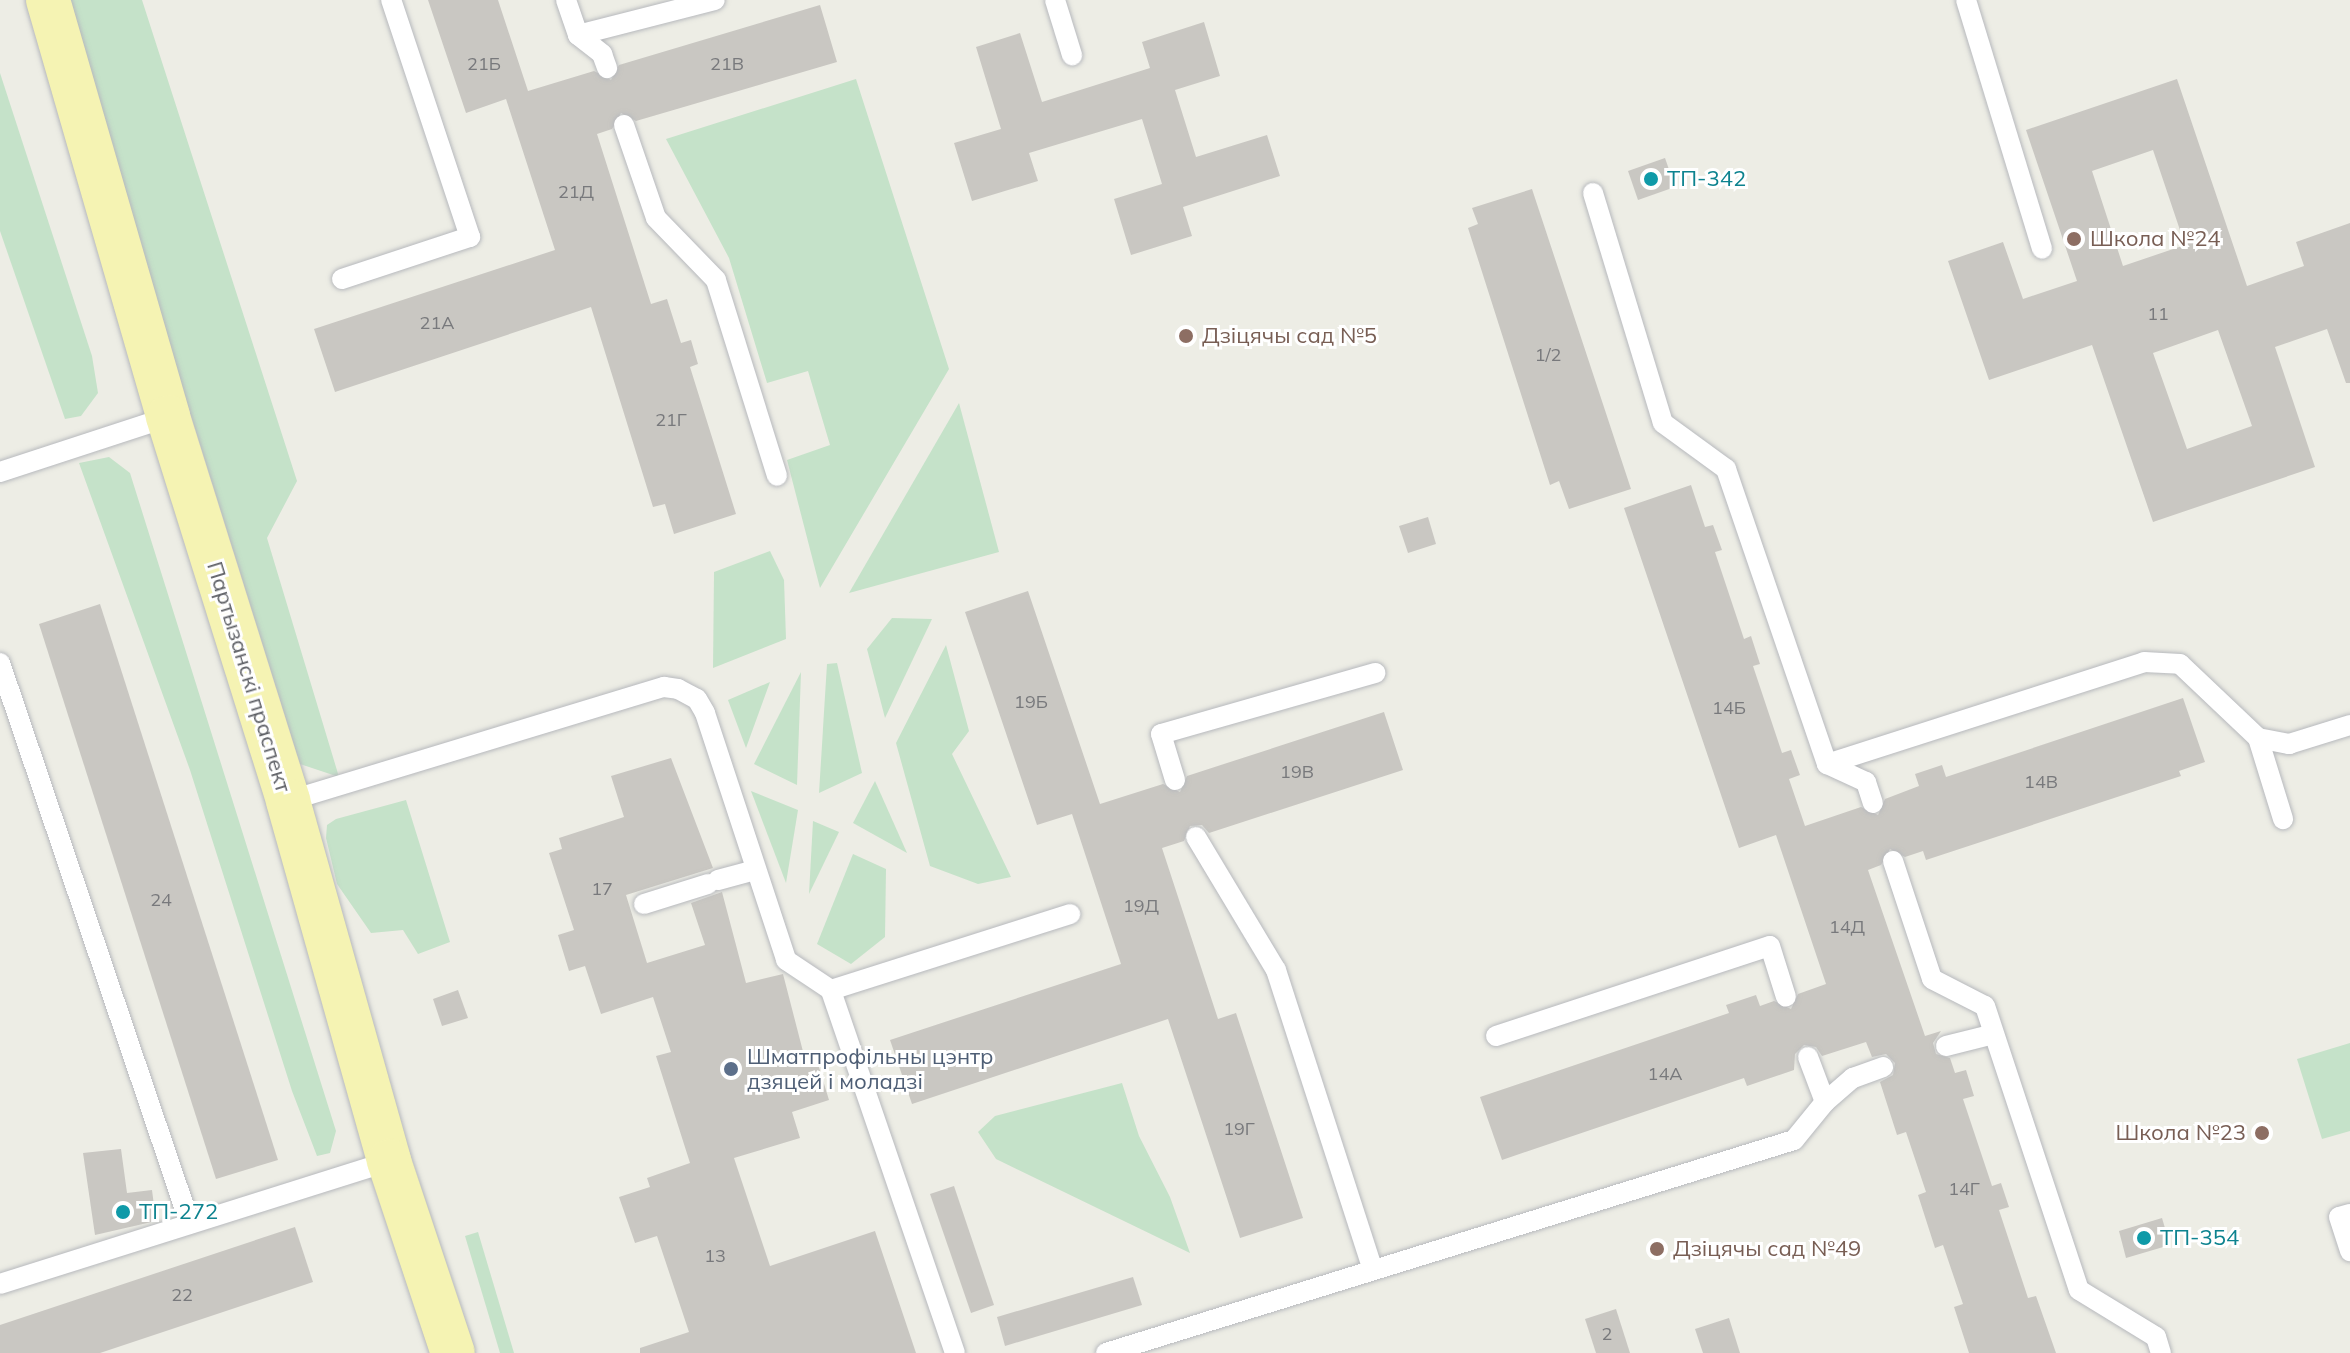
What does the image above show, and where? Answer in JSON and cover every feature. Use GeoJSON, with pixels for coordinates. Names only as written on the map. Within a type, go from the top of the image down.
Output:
{"type":"FeatureCollection","features":[{"type":"Feature","properties":{"kind":"main road","name":"Партызанскі праспект"},"geometry":{"type":"LineString","coordinates":[[48,0],[168,417],[288,801],[389,1161],[453,1353]]}},
{"type":"Feature","properties":{"kind":"lane"},"geometry":{"type":"LineString","coordinates":[[342,279],[470,237],[391,0]]}},
{"type":"Feature","properties":{"kind":"lane"},"geometry":{"type":"LineString","coordinates":[[566,0],[578,35],[602,54],[607,68]]}},
{"type":"Feature","properties":{"kind":"lane"},"geometry":{"type":"LineString","coordinates":[[578,35],[715,0]]}},
{"type":"Feature","properties":{"kind":"lane"},"geometry":{"type":"LineString","coordinates":[[1055,0],[1072,55]]}},
{"type":"Feature","properties":{"kind":"lane"},"geometry":{"type":"LineString","coordinates":[[1966,0],[2042,249]]}},
{"type":"Feature","properties":{"kind":"lane"},"geometry":{"type":"LineString","coordinates":[[624,125],[656,218],[716,280],[777,476]]}},
{"type":"Feature","properties":{"kind":"lane"},"geometry":{"type":"LineString","coordinates":[[1593,193],[1663,423],[1726,469],[1827,764],[1866,782],[1873,803]]}},
{"type":"Feature","properties":{"kind":"lane"},"geometry":{"type":"LineString","coordinates":[[0,472],[168,417]]}},
{"type":"Feature","properties":{"kind":"lane"},"geometry":{"type":"LineString","coordinates":[[1827,764],[2144,662],[2180,664],[2258,738],[2283,819]]}},
{"type":"Feature","properties":{"kind":"lane"},"geometry":{"type":"LineString","coordinates":[[0,663],[190,1224]]}},
{"type":"Feature","properties":{"kind":"lane"},"geometry":{"type":"LineString","coordinates":[[1175,780],[1161,734],[1375,673]]}},
{"type":"Feature","properties":{"kind":"lane"},"geometry":{"type":"LineString","coordinates":[[288,801],[664,687],[678,689],[697,699],[705,713],[786,960],[831,990],[955,1353]]}},
{"type":"Feature","properties":{"kind":"lane"},"geometry":{"type":"LineString","coordinates":[[2258,738],[2289,744],[2350,725]]}},
{"type":"Feature","properties":{"kind":"lane"},"geometry":{"type":"LineString","coordinates":[[1196,837],[1276,970],[1373,1270]]}},
{"type":"Feature","properties":{"kind":"lane"},"geometry":{"type":"LineString","coordinates":[[1893,861],[1932,979],[1985,1006],[2079,1290],[2156,1337],[2161,1353]]}},
{"type":"Feature","properties":{"kind":"lane"},"geometry":{"type":"LineString","coordinates":[[644,904],[755,870]]}},
{"type":"Feature","properties":{"kind":"lane"},"geometry":{"type":"LineString","coordinates":[[831,990],[1070,914]]}},
{"type":"Feature","properties":{"kind":"lane"},"geometry":{"type":"LineString","coordinates":[[1496,1036],[1770,946],[1786,997]]}},
{"type":"Feature","properties":{"kind":"lane"},"geometry":{"type":"LineString","coordinates":[[1946,1046],[1994,1034]]}},
{"type":"Feature","properties":{"kind":"lane"},"geometry":{"type":"LineString","coordinates":[[1808,1057],[1825,1102]]}},
{"type":"Feature","properties":{"kind":"lane"},"geometry":{"type":"LineString","coordinates":[[1106,1353],[1794,1140],[1825,1102],[1853,1078],[1883,1067]]}},
{"type":"Feature","properties":{"kind":"lane"},"geometry":{"type":"LineString","coordinates":[[0,1284],[389,1161]]}},
{"type":"Feature","properties":{"kind":"lane"},"geometry":{"type":"LineString","coordinates":[[2350,1214],[2339,1217],[2350,1251]]}},
{"type":"Feature","properties":{"kind":"green space"},"geometry":{"type":"Polygon","coordinates":[[[61,0],[142,0],[297,481],[267,538],[339,777],[300,764],[61,0]]]}},
{"type":"Feature","properties":{"kind":"green space"},"geometry":{"type":"Polygon","coordinates":[[[0,73],[92,356],[98,393],[81,416],[65,419],[0,231],[0,73]]]}},
{"type":"Feature","properties":{"kind":"green space"},"geometry":{"type":"Polygon","coordinates":[[[856,79],[949,369],[820,588],[787,460],[830,445],[808,371],[767,383],[729,258],[666,139],[856,79]]]}},
{"type":"Feature","properties":{"kind":"green space"},"geometry":{"type":"Polygon","coordinates":[[[959,403],[999,552],[849,593],[959,403]]]}},
{"type":"Feature","properties":{"kind":"green space"},"geometry":{"type":"Polygon","coordinates":[[[109,457],[130,473],[336,1131],[330,1153],[317,1156],[292,1091],[190,770],[79,463],[109,457]]]}},
{"type":"Feature","properties":{"kind":"green space"},"geometry":{"type":"Polygon","coordinates":[[[770,551],[784,580],[786,639],[713,668],[714,572],[770,551]]]}},
{"type":"Feature","properties":{"kind":"green space"},"geometry":{"type":"Polygon","coordinates":[[[892,618],[932,619],[885,718],[867,649],[892,618]]]}},
{"type":"Feature","properties":{"kind":"green space"},"geometry":{"type":"Polygon","coordinates":[[[946,645],[969,731],[952,754],[1011,877],[978,884],[930,866],[896,743],[946,645]]]}},
{"type":"Feature","properties":{"kind":"green space"},"geometry":{"type":"Polygon","coordinates":[[[837,663],[862,773],[819,793],[827,664],[837,663]]]}},
{"type":"Feature","properties":{"kind":"green space"},"geometry":{"type":"Polygon","coordinates":[[[801,672],[797,785],[754,764],[801,672]]]}},
{"type":"Feature","properties":{"kind":"green space"},"geometry":{"type":"Polygon","coordinates":[[[770,682],[746,748],[728,700],[770,682]]]}},
{"type":"Feature","properties":{"kind":"green space"},"geometry":{"type":"Polygon","coordinates":[[[875,781],[907,853],[853,823],[875,781]]]}},
{"type":"Feature","properties":{"kind":"green space"},"geometry":{"type":"Polygon","coordinates":[[[751,791],[798,810],[786,883],[751,791]]]}},
{"type":"Feature","properties":{"kind":"green space"},"geometry":{"type":"Polygon","coordinates":[[[406,800],[450,942],[418,954],[403,930],[371,933],[337,884],[326,838],[327,825],[336,819],[406,800]]]}},
{"type":"Feature","properties":{"kind":"green space"},"geometry":{"type":"Polygon","coordinates":[[[813,821],[839,832],[809,894],[813,821]]]}},
{"type":"Feature","properties":{"kind":"green space"},"geometry":{"type":"Polygon","coordinates":[[[853,854],[886,869],[885,937],[851,964],[817,944],[853,854]]]}},
{"type":"Feature","properties":{"kind":"green space"},"geometry":{"type":"Polygon","coordinates":[[[2350,1043],[2350,1131],[2322,1139],[2297,1059],[2350,1043]]]}},
{"type":"Feature","properties":{"kind":"green space"},"geometry":{"type":"Polygon","coordinates":[[[1122,1083],[1139,1136],[1170,1197],[1190,1253],[996,1159],[978,1132],[995,1116],[1122,1083]]]}},
{"type":"Feature","properties":{"kind":"green space"},"geometry":{"type":"Polygon","coordinates":[[[478,1232],[514,1353],[500,1353],[465,1236],[478,1232]]]}},
{"type":"Feature","properties":{"kind":"building"},"geometry":{"type":"Polygon","coordinates":[[[428,0],[498,0],[528,91],[594,71],[611,80],[619,65],[820,5],[837,62],[636,121],[621,113],[612,129],[597,134],[651,304],[667,299],[681,343],[691,340],[698,364],[690,367],[736,514],[674,534],[665,504],[653,507],[591,307],[335,392],[314,329],[555,250],[506,99],[466,113],[428,0]]]}},
{"type":"Feature","properties":{"kind":"building"},"geometry":{"type":"Polygon","coordinates":[[[1204,22],[1220,76],[1175,90],[1196,157],[1267,135],[1280,176],[1183,207],[1192,236],[1131,255],[1114,199],[1162,184],[1142,119],[1029,153],[1038,181],[972,201],[954,143],[1001,129],[976,47],[1020,33],[1042,102],[1150,68],[1142,42],[1204,22]]]}},
{"type":"Feature","properties":{"kind":"building"},"geometry":{"type":"Polygon","coordinates":[[[2177,79],[2247,286],[2304,266],[2296,242],[2350,223],[2350,383],[2346,383],[2327,329],[2275,347],[2315,467],[2153,522],[2092,345],[1989,380],[1948,261],[2003,242],[2023,299],[2077,281],[2026,130],[2177,79]],[[2153,150],[2092,171],[2123,266],[2185,245],[2153,150]],[[2218,330],[2153,353],[2187,449],[2252,426],[2218,330]]]}},
{"type":"Feature","properties":{"kind":"building","name":"ТП-342"},"geometry":{"type":"Polygon","coordinates":[[[1665,158],[1675,187],[1638,200],[1628,171],[1665,158]]]}},
{"type":"Feature","properties":{"kind":"building"},"geometry":{"type":"Polygon","coordinates":[[[1532,189],[1631,489],[1569,509],[1559,481],[1550,485],[1468,228],[1478,224],[1472,208],[1532,189]]]}},
{"type":"Feature","properties":{"kind":"building"},"geometry":{"type":"Polygon","coordinates":[[[1691,485],[1705,527],[1713,525],[1722,550],[1715,552],[1744,639],[1751,636],[1760,664],[1753,666],[1782,753],[1791,750],[1800,775],[1789,779],[1805,826],[1861,807],[1878,815],[1885,799],[1919,786],[1915,774],[1942,765],[1946,777],[2183,698],[2205,762],[2179,771],[2181,776],[1926,860],[1923,851],[1905,857],[1890,849],[1881,865],[1868,870],[1925,1036],[1941,1031],[1933,1043],[1936,1054],[1950,1058],[1955,1073],[1966,1070],[1974,1096],[1963,1099],[1992,1186],[2001,1183],[2009,1207],[1999,1210],[2028,1298],[2036,1296],[2056,1353],[1969,1353],[1954,1307],[1963,1304],[1943,1245],[1935,1248],[1918,1195],[1926,1192],[1906,1132],[1897,1135],[1880,1082],[1893,1075],[1895,1063],[1886,1054],[1872,1057],[1866,1042],[1822,1056],[1816,1047],[1804,1045],[1795,1054],[1794,1070],[1747,1086],[1744,1078],[1502,1160],[1480,1097],[1729,1013],[1726,1005],[1756,995],[1760,1006],[1774,1001],[1791,1009],[1798,994],[1826,984],[1776,835],[1739,848],[1624,508],[1691,485]]]}},
{"type":"Feature","properties":{"kind":"building"},"geometry":{"type":"Polygon","coordinates":[[[1428,517],[1436,544],[1408,553],[1399,526],[1428,517]]]}},
{"type":"Feature","properties":{"kind":"building"},"geometry":{"type":"Polygon","coordinates":[[[1028,591],[1100,804],[1163,784],[1180,792],[1187,776],[1384,712],[1403,770],[1209,833],[1202,825],[1190,826],[1184,841],[1162,848],[1218,1019],[1236,1013],[1303,1218],[1240,1238],[1168,1019],[912,1104],[890,1040],[1121,964],[1072,814],[1037,825],[965,612],[1028,591]]]}},
{"type":"Feature","properties":{"kind":"building"},"geometry":{"type":"Polygon","coordinates":[[[100,604],[278,1160],[216,1179],[39,624],[100,604]]]}},
{"type":"Feature","properties":{"kind":"building"},"geometry":{"type":"Polygon","coordinates":[[[671,758],[713,868],[626,895],[647,963],[705,945],[691,903],[722,892],[746,983],[783,974],[807,1067],[818,1064],[829,1100],[792,1112],[800,1138],[734,1158],[770,1266],[875,1231],[916,1353],[640,1353],[640,1348],[689,1332],[657,1236],[635,1243],[619,1197],[650,1187],[647,1178],[690,1163],[656,1056],[671,1052],[653,997],[601,1014],[585,966],[569,971],[558,935],[574,930],[549,853],[562,849],[559,838],[624,817],[611,776],[671,758]]]}},
{"type":"Feature","properties":{"kind":"building"},"geometry":{"type":"Polygon","coordinates":[[[458,990],[468,1018],[442,1026],[433,999],[458,990]]]}},
{"type":"Feature","properties":{"kind":"building"},"geometry":{"type":"Polygon","coordinates":[[[121,1149],[127,1193],[152,1190],[156,1221],[95,1235],[83,1153],[121,1149]]]}},
{"type":"Feature","properties":{"kind":"building"},"geometry":{"type":"Polygon","coordinates":[[[954,1186],[994,1305],[971,1313],[930,1194],[954,1186]]]}},
{"type":"Feature","properties":{"kind":"building","name":"ТП-354"},"geometry":{"type":"Polygon","coordinates":[[[2162,1218],[2170,1245],[2126,1258],[2119,1231],[2162,1218]]]}},
{"type":"Feature","properties":{"kind":"building"},"geometry":{"type":"Polygon","coordinates":[[[295,1227],[313,1282],[100,1353],[0,1353],[0,1325],[295,1227]]]}},
{"type":"Feature","properties":{"kind":"building"},"geometry":{"type":"Polygon","coordinates":[[[1133,1277],[1142,1305],[1005,1346],[997,1317],[1133,1277]]]}},
{"type":"Feature","properties":{"kind":"building"},"geometry":{"type":"Polygon","coordinates":[[[1616,1309],[1630,1353],[1596,1353],[1585,1319],[1616,1309]]]}},
{"type":"Feature","properties":{"kind":"building"},"geometry":{"type":"Polygon","coordinates":[[[1729,1318],[1740,1353],[1703,1353],[1695,1329],[1729,1318]]]}},
{"type":"Feature","properties":{"kind":"place","name":"ТП-342"},"geometry":{"type":"Point","coordinates":[1651,179]}},
{"type":"Feature","properties":{"kind":"place","name":"Школа №24"},"geometry":{"type":"Point","coordinates":[2074,239]}},
{"type":"Feature","properties":{"kind":"place","name":"Дзіцячы сад №5"},"geometry":{"type":"Point","coordinates":[1186,336]}},
{"type":"Feature","properties":{"kind":"place","name":"Шматпрофільны цэнтр дзяцей і моладзі"},"geometry":{"type":"Point","coordinates":[731,1069]}},
{"type":"Feature","properties":{"kind":"place","name":"Школа №23"},"geometry":{"type":"Point","coordinates":[2262,1133]}},
{"type":"Feature","properties":{"kind":"place","name":"ТП-272"},"geometry":{"type":"Point","coordinates":[123,1212]}},
{"type":"Feature","properties":{"kind":"place","name":"ТП-354"},"geometry":{"type":"Point","coordinates":[2144,1238]}},
{"type":"Feature","properties":{"kind":"place","name":"Дзіцячы сад №49"},"geometry":{"type":"Point","coordinates":[1657,1249]}}]}
